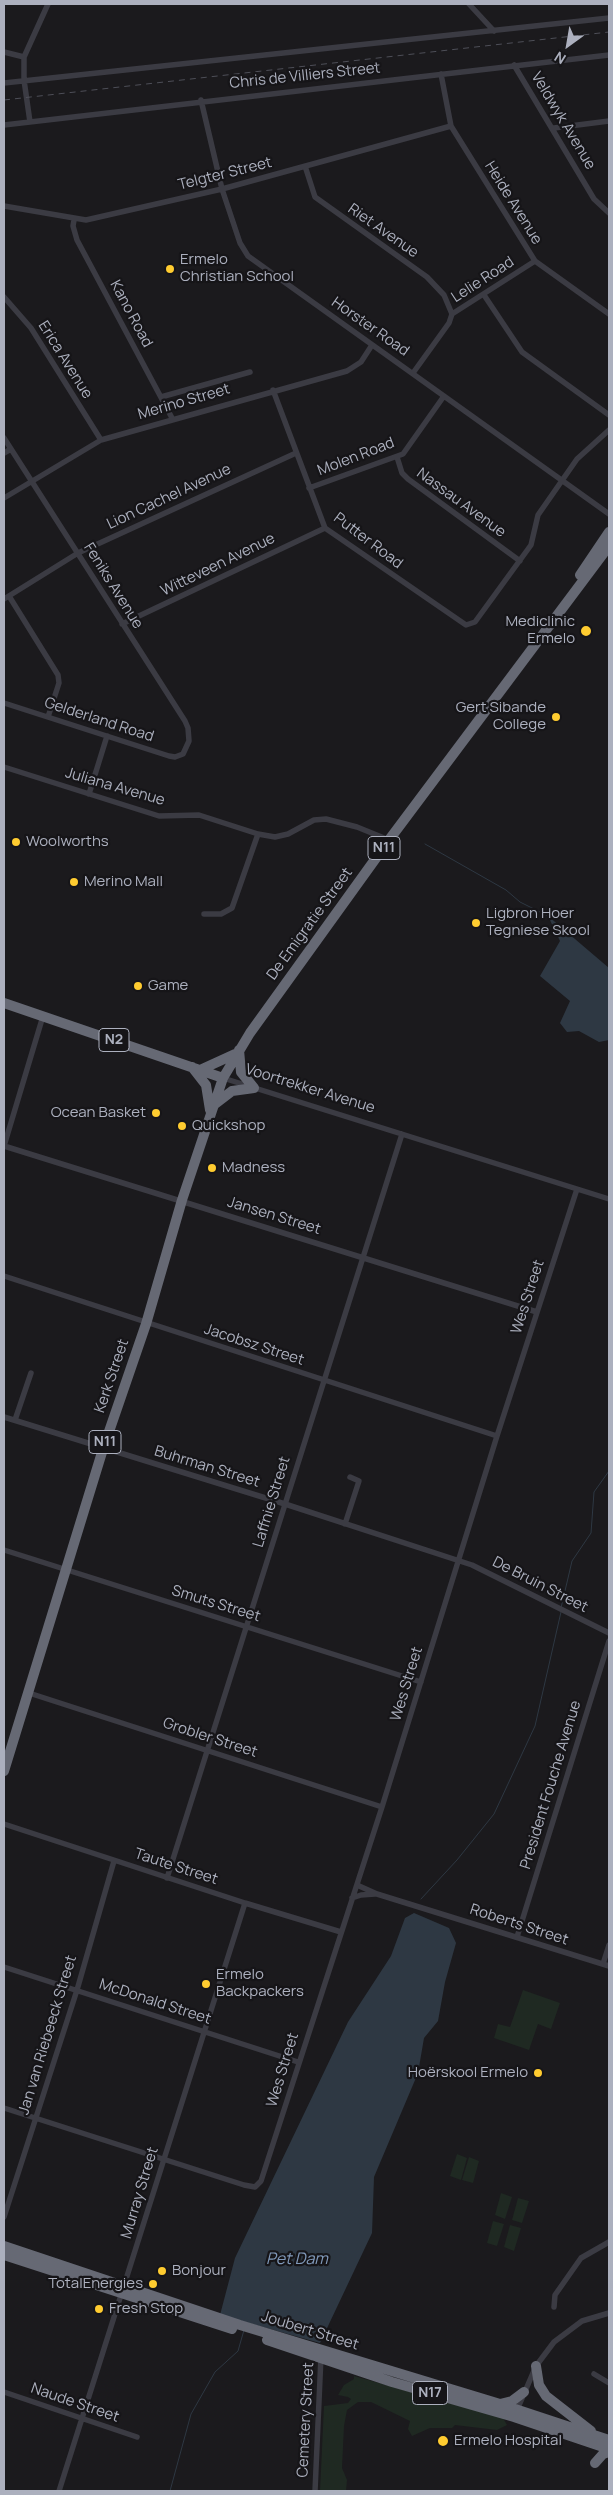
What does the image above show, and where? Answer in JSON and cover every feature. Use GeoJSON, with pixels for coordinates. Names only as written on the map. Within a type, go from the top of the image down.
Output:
{"type":"FeatureCollection","features":[{"type":"Feature","properties":{"kind":"highway","name":"De Emigratie Street"},"geometry":{"type":"LineString","coordinates":[[550,622],[558,606],[609,532]]}},
{"type":"Feature","properties":{"kind":"highway","name":"De Emigratie Street"},"geometry":{"type":"LineString","coordinates":[[223,1078],[238,1052],[389,840],[550,622],[575,594],[609,546]]}},
{"type":"Feature","properties":{"kind":"highway","name":"Voortrekker Avenue"},"geometry":{"type":"LineString","coordinates":[[4,1003],[223,1078]]}},
{"type":"Feature","properties":{"kind":"highway"},"geometry":{"type":"LineString","coordinates":[[238,1052],[242,1072],[254,1088],[232,1091],[212,1109],[206,1085],[195,1068],[238,1052]]}},
{"type":"Feature","properties":{"kind":"highway","name":"Kerk Street"},"geometry":{"type":"LineString","coordinates":[[4,1771],[103,1449],[146,1324],[182,1200],[223,1078]]}},
{"type":"Feature","properties":{"kind":"highway","name":"Joubert Street"},"geometry":{"type":"LineString","coordinates":[[4,2246],[124,2290],[239,2328],[322,2354],[500,2404],[516,2413],[609,2450]]}},
{"type":"Feature","properties":{"kind":"highway","name":"Joubert Street"},"geometry":{"type":"LineString","coordinates":[[4,2255],[124,2290]]}},
{"type":"Feature","properties":{"kind":"highway","name":"Joubert Street"},"geometry":{"type":"LineString","coordinates":[[322,2354],[392,2382],[564,2425],[609,2440]]}},
{"type":"Feature","properties":{"kind":"highway"},"geometry":{"type":"LineString","coordinates":[[536,2366],[541,2389],[556,2404],[597,2435]]}},
{"type":"Feature","properties":{"kind":"highway"},"geometry":{"type":"LineString","coordinates":[[500,2404],[512,2401],[524,2392]]}},
{"type":"Feature","properties":{"kind":"highway"},"geometry":{"type":"LineString","coordinates":[[556,2404],[564,2425]]}},
{"type":"Feature","properties":{"kind":"highway"},"geometry":{"type":"LineString","coordinates":[[595,2463],[602,2454],[609,2450]]}},
{"type":"Feature","properties":{"kind":"street"},"geometry":{"type":"LineString","coordinates":[[30,122],[24,80],[24,57],[48,4]]}},
{"type":"Feature","properties":{"kind":"street"},"geometry":{"type":"LineString","coordinates":[[44,13],[52,4]]}},
{"type":"Feature","properties":{"kind":"street"},"geometry":{"type":"LineString","coordinates":[[472,5],[494,31]]}},
{"type":"Feature","properties":{"kind":"street"},"geometry":{"type":"LineString","coordinates":[[4,84],[24,80],[609,18]]}},
{"type":"Feature","properties":{"kind":"street"},"geometry":{"type":"LineString","coordinates":[[4,52],[24,57]]}},
{"type":"Feature","properties":{"kind":"street","name":"Chris de Villiers Street"},"geometry":{"type":"LineString","coordinates":[[4,125],[202,100],[609,54]]}},
{"type":"Feature","properties":{"kind":"street","name":"Veldwyk Avenue"},"geometry":{"type":"LineString","coordinates":[[514,66],[554,128],[594,199],[609,213]]}},
{"type":"Feature","properties":{"kind":"street","name":"Heide Avenue"},"geometry":{"type":"LineString","coordinates":[[441,74],[451,126],[535,261],[609,314]]}},
{"type":"Feature","properties":{"kind":"street","name":"Horster Road"},"geometry":{"type":"LineString","coordinates":[[202,100],[222,189],[246,253],[609,514]]}},
{"type":"Feature","properties":{"kind":"street"},"geometry":{"type":"LineString","coordinates":[[554,128],[609,121]]}},
{"type":"Feature","properties":{"kind":"street","name":"Telgter Street"},"geometry":{"type":"LineString","coordinates":[[4,206],[74,220],[101,218],[222,189],[451,126]]}},
{"type":"Feature","properties":{"kind":"street","name":"Riet Avenue"},"geometry":{"type":"LineString","coordinates":[[305,166],[315,197],[427,277],[444,295],[452,314]]}},
{"type":"Feature","properties":{"kind":"street","name":"Kano Road"},"geometry":{"type":"LineString","coordinates":[[74,220],[74,231],[77,240],[172,418]]}},
{"type":"Feature","properties":{"kind":"street","name":"Lelie Road"},"geometry":{"type":"LineString","coordinates":[[414,373],[449,323],[452,314],[535,261]]}},
{"type":"Feature","properties":{"kind":"street"},"geometry":{"type":"LineString","coordinates":[[484,295],[522,352],[609,416]]}},
{"type":"Feature","properties":{"kind":"street","name":"Erica Avenue"},"geometry":{"type":"LineString","coordinates":[[4,296],[28,324],[101,440]]}},
{"type":"Feature","properties":{"kind":"street","name":"Merino Street"},"geometry":{"type":"LineString","coordinates":[[4,498],[101,440],[172,418],[351,369],[361,362],[372,345]]}},
{"type":"Feature","properties":{"kind":"street"},"geometry":{"type":"LineString","coordinates":[[161,397],[250,372]]}},
{"type":"Feature","properties":{"kind":"street","name":"Putter Road"},"geometry":{"type":"LineString","coordinates":[[273,390],[325,528],[466,626],[475,622],[520,561]]}},
{"type":"Feature","properties":{"kind":"street","name":"Molen Road"},"geometry":{"type":"LineString","coordinates":[[309,488],[397,457],[409,446],[444,396]]}},
{"type":"Feature","properties":{"kind":"street"},"geometry":{"type":"LineString","coordinates":[[520,561],[532,543],[538,515],[583,452],[609,430]]}},
{"type":"Feature","properties":{"kind":"street","name":"Feniks Avenue"},"geometry":{"type":"LineString","coordinates":[[4,438],[187,724],[190,738],[185,751]]}},
{"type":"Feature","properties":{"kind":"street"},"geometry":{"type":"LineString","coordinates":[[4,453],[11,449]]}},
{"type":"Feature","properties":{"kind":"street","name":"Lion Cachel Avenue"},"geometry":{"type":"LineString","coordinates":[[6,597],[78,553],[296,453]]}},
{"type":"Feature","properties":{"kind":"street","name":"Nassau Avenue"},"geometry":{"type":"LineString","coordinates":[[397,457],[402,473],[411,482],[520,561]]}},
{"type":"Feature","properties":{"kind":"street","name":"Witteveen Avenue"},"geometry":{"type":"LineString","coordinates":[[122,624],[325,528]]}},
{"type":"Feature","properties":{"kind":"street"},"geometry":{"type":"LineString","coordinates":[[6,597],[58,675],[59,682],[48,717]]}},
{"type":"Feature","properties":{"kind":"street","name":"Gelderland Road"},"geometry":{"type":"LineString","coordinates":[[4,703],[172,757],[180,756],[185,751]]}},
{"type":"Feature","properties":{"kind":"street"},"geometry":{"type":"LineString","coordinates":[[89,794],[107,736]]}},
{"type":"Feature","properties":{"kind":"street","name":"Juliana Avenue"},"geometry":{"type":"LineString","coordinates":[[4,767],[152,814],[199,815],[258,834],[282,836],[314,820],[326,819],[357,827],[389,840]]}},
{"type":"Feature","properties":{"kind":"street"},"geometry":{"type":"LineString","coordinates":[[204,914],[221,914],[232,908],[258,834]]}},
{"type":"Feature","properties":{"kind":"street"},"geometry":{"type":"LineString","coordinates":[[4,1146],[43,1016]]}},
{"type":"Feature","properties":{"kind":"street","name":"Voortrekker Avenue"},"geometry":{"type":"LineString","coordinates":[[223,1078],[609,1199]]}},
{"type":"Feature","properties":{"kind":"street","name":"Laffnie Street"},"geometry":{"type":"LineString","coordinates":[[167,1878],[248,1627],[322,1381],[402,1134]]}},
{"type":"Feature","properties":{"kind":"street","name":"Jansen Street"},"geometry":{"type":"LineString","coordinates":[[4,1146],[537,1312]]}},
{"type":"Feature","properties":{"kind":"street","name":"Wes Street"},"geometry":{"type":"LineString","coordinates":[[163,2158],[253,2187],[258,2185],[262,2179],[298,2062],[358,1884],[497,1436],[577,1189]]}},
{"type":"Feature","properties":{"kind":"street","name":"Jacobsz Street"},"geometry":{"type":"LineString","coordinates":[[4,1276],[146,1324],[497,1436]]}},
{"type":"Feature","properties":{"kind":"street"},"geometry":{"type":"LineString","coordinates":[[15,1420],[31,1373]]}},
{"type":"Feature","properties":{"kind":"street","name":"Buhrman Street"},"geometry":{"type":"LineString","coordinates":[[4,1417],[285,1504],[459,1562]]}},
{"type":"Feature","properties":{"kind":"street"},"geometry":{"type":"LineString","coordinates":[[345,1524],[359,1482],[350,1477]]}},
{"type":"Feature","properties":{"kind":"street","name":"Smuts Street"},"geometry":{"type":"LineString","coordinates":[[4,1550],[421,1682]]}},
{"type":"Feature","properties":{"kind":"street","name":"De Bruin Street"},"geometry":{"type":"LineString","coordinates":[[459,1562],[472,1565],[609,1633]]}},
{"type":"Feature","properties":{"kind":"street","name":"President Fouche Avenue"},"geometry":{"type":"LineString","coordinates":[[517,1937],[609,1641]]}},
{"type":"Feature","properties":{"kind":"street","name":"Grobler Street"},"geometry":{"type":"LineString","coordinates":[[29,1693],[382,1807]]}},
{"type":"Feature","properties":{"kind":"street","name":"Taute Street"},"geometry":{"type":"LineString","coordinates":[[4,1824],[245,1903],[341,1932]]}},
{"type":"Feature","properties":{"kind":"street","name":"Jan van Riebeeck Street"},"geometry":{"type":"LineString","coordinates":[[4,2217],[77,1990],[114,1861]]}},
{"type":"Feature","properties":{"kind":"street"},"geometry":{"type":"LineString","coordinates":[[358,1884],[377,1894]]}},
{"type":"Feature","properties":{"kind":"street"},"geometry":{"type":"LineString","coordinates":[[352,1898],[360,1895],[377,1894]]}},
{"type":"Feature","properties":{"kind":"street","name":"Roberts Street"},"geometry":{"type":"LineString","coordinates":[[377,1894],[606,1965]]}},
{"type":"Feature","properties":{"kind":"street","name":"Murray Street"},"geometry":{"type":"LineString","coordinates":[[59,2491],[245,1903]]}},
{"type":"Feature","properties":{"kind":"street"},"geometry":{"type":"LineString","coordinates":[[606,1965],[609,1945]]}},
{"type":"Feature","properties":{"kind":"street","name":"McDonald Street"},"geometry":{"type":"LineString","coordinates":[[4,1967],[298,2062]]}},
{"type":"Feature","properties":{"kind":"street"},"geometry":{"type":"LineString","coordinates":[[4,2108],[163,2158]]}},
{"type":"Feature","properties":{"kind":"street"},"geometry":{"type":"LineString","coordinates":[[554,2307],[555,2295],[581,2258],[609,2242]]}},
{"type":"Feature","properties":{"kind":"street"},"geometry":{"type":"LineString","coordinates":[[516,2413],[536,2366],[547,2349],[573,2326],[592,2316],[609,2313]]}},
{"type":"Feature","properties":{"kind":"street","name":"Cemetery Street"},"geometry":{"type":"LineString","coordinates":[[315,2491],[322,2354]]}},
{"type":"Feature","properties":{"kind":"street"},"geometry":{"type":"LineString","coordinates":[[594,2374],[609,2384]]}},
{"type":"Feature","properties":{"kind":"street","name":"Naude Street"},"geometry":{"type":"LineString","coordinates":[[4,2392],[137,2437]]}},
{"type":"Feature","properties":{"kind":"shaded area"},"geometry":{"type":"Polygon","coordinates":[[[523,1990],[560,2003],[551,2029],[538,2024],[529,2050],[494,2038],[498,2024],[510,2027],[523,1990]]]}},
{"type":"Feature","properties":{"kind":"shaded area"},"geometry":{"type":"Polygon","coordinates":[[[457,2154],[467,2158],[461,2180],[450,2176],[457,2154]]]}},
{"type":"Feature","properties":{"kind":"shaded area"},"geometry":{"type":"Polygon","coordinates":[[[469,2157],[479,2161],[473,2183],[462,2180],[469,2157]]]}},
{"type":"Feature","properties":{"kind":"shaded area"},"geometry":{"type":"Polygon","coordinates":[[[501,2193],[512,2197],[505,2219],[495,2215],[501,2193]]]}},
{"type":"Feature","properties":{"kind":"shaded area"},"geometry":{"type":"Polygon","coordinates":[[[518,2198],[529,2201],[522,2223],[512,2220],[518,2198]]]}},
{"type":"Feature","properties":{"kind":"shaded area"},"geometry":{"type":"Polygon","coordinates":[[[493,2221],[504,2224],[497,2246],[487,2243],[493,2221]]]}},
{"type":"Feature","properties":{"kind":"shaded area"},"geometry":{"type":"Polygon","coordinates":[[[510,2225],[521,2228],[514,2251],[504,2247],[510,2225]]]}},
{"type":"Feature","properties":{"kind":"shaded area"},"geometry":{"type":"Polygon","coordinates":[[[354,2376],[503,2418],[507,2425],[497,2430],[455,2425],[452,2428],[430,2428],[412,2436],[408,2429],[410,2421],[371,2402],[358,2402],[347,2410],[344,2426],[342,2468],[347,2480],[346,2491],[320,2491],[324,2406],[348,2403],[351,2399],[338,2395],[344,2385],[354,2379],[354,2376]]]}},
{"type":"Feature","properties":{"kind":"water"},"geometry":{"type":"Polygon","coordinates":[[[548,916],[609,968],[609,1040],[599,1042],[579,1031],[567,1032],[560,1023],[570,1001],[540,976],[560,941],[548,916]]]}},
{"type":"Feature","properties":{"kind":"water","name":"Pet Dam"},"geometry":{"type":"Polygon","coordinates":[[[414,1913],[449,1928],[456,1943],[445,1982],[438,2021],[424,2038],[418,2073],[374,2177],[372,2233],[320,2343],[220,2315],[235,2258],[348,2022],[391,1956],[405,1918],[414,1913]]]}},
{"type":"Feature","properties":{"kind":"waterway"},"geometry":{"type":"LineString","coordinates":[[425,844],[506,890],[520,902],[548,916]]}},
{"type":"Feature","properties":{"kind":"waterway"},"geometry":{"type":"LineString","coordinates":[[561,1608],[572,1561],[591,1533],[594,1492],[609,1471]]}},
{"type":"Feature","properties":{"kind":"waterway"},"geometry":{"type":"LineString","coordinates":[[421,1899],[457,1860],[494,1814],[535,1726],[561,1612]]}},
{"type":"Feature","properties":{"kind":"waterway"},"geometry":{"type":"LineString","coordinates":[[170,2491],[191,2414],[215,2372],[238,2351],[244,2330]]}},
{"type":"Feature","properties":{"kind":"railway"},"geometry":{"type":"LineString","coordinates":[[4,100],[609,32]]}},
{"type":"Feature","properties":{"kind":"place","name":"Ermelo Christian School"},"geometry":{"type":"Point","coordinates":[170,269]}},
{"type":"Feature","properties":{"kind":"place","name":"Mediclinic Ermelo"},"geometry":{"type":"Point","coordinates":[586,631]}},
{"type":"Feature","properties":{"kind":"place","name":"Gert Sibande College"},"geometry":{"type":"Point","coordinates":[556,717]}},
{"type":"Feature","properties":{"kind":"place","name":"Woolworths"},"geometry":{"type":"Point","coordinates":[16,842]}},
{"type":"Feature","properties":{"kind":"place","name":"Merino Mall"},"geometry":{"type":"Point","coordinates":[74,882]}},
{"type":"Feature","properties":{"kind":"place","name":"Ligbron Hoer Tegniese Skool"},"geometry":{"type":"Point","coordinates":[476,923]}},
{"type":"Feature","properties":{"kind":"place","name":"Game"},"geometry":{"type":"Point","coordinates":[138,986]}},
{"type":"Feature","properties":{"kind":"place","name":"Ocean Basket"},"geometry":{"type":"Point","coordinates":[156,1113]}},
{"type":"Feature","properties":{"kind":"place","name":"Quickshop"},"geometry":{"type":"Point","coordinates":[182,1126]}},
{"type":"Feature","properties":{"kind":"place","name":"Madness"},"geometry":{"type":"Point","coordinates":[212,1168]}},
{"type":"Feature","properties":{"kind":"place","name":"Ermelo Backpackers"},"geometry":{"type":"Point","coordinates":[206,1984]}},
{"type":"Feature","properties":{"kind":"place","name":"Hoërskool Ermelo"},"geometry":{"type":"Point","coordinates":[538,2073]}},
{"type":"Feature","properties":{"kind":"place","name":"Bonjour"},"geometry":{"type":"Point","coordinates":[162,2271]}},
{"type":"Feature","properties":{"kind":"place","name":"TotalEnergies"},"geometry":{"type":"Point","coordinates":[153,2284]}},
{"type":"Feature","properties":{"kind":"place","name":"Fresh Stop"},"geometry":{"type":"Point","coordinates":[99,2309]}},
{"type":"Feature","properties":{"kind":"place","name":"Ermelo Hospital"},"geometry":{"type":"Point","coordinates":[443,2441]}}]}
